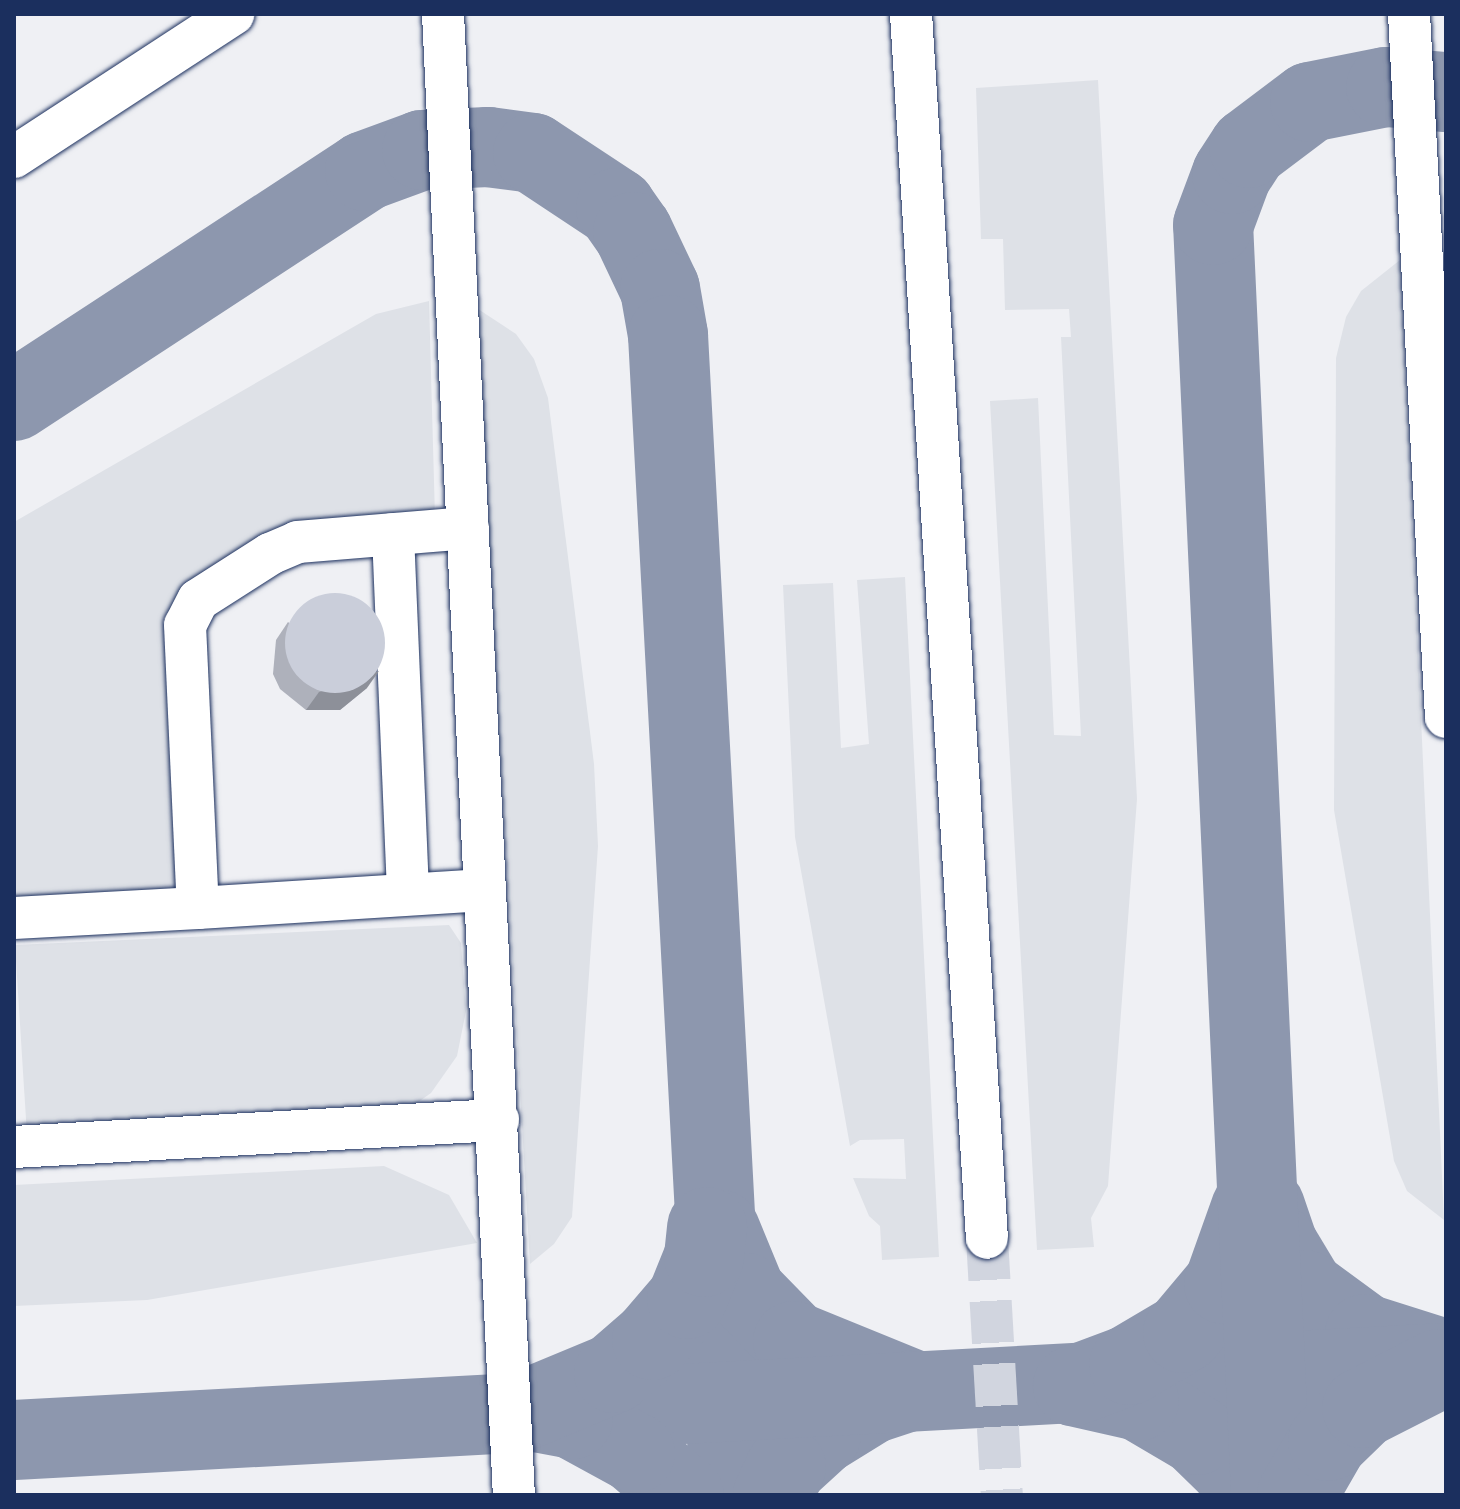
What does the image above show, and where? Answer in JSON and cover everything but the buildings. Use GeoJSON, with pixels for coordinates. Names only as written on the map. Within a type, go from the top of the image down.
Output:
{"type":"FeatureCollection","features":[{"type":"Feature","properties":{"kind":"lane"},"geometry":{"type":"LineString","coordinates":[[14,157],[233,14]]}},
{"type":"Feature","properties":{"kind":"lane"},"geometry":{"type":"LineString","coordinates":[[443,14],[514,1495]]}},
{"type":"Feature","properties":{"kind":"lane"},"geometry":{"type":"LineString","coordinates":[[911,14],[987,1238]]}},
{"type":"Feature","properties":{"kind":"lane"},"geometry":{"type":"LineString","coordinates":[[1409,14],[1446,717]]}},
{"type":"Feature","properties":{"kind":"lane"},"geometry":{"type":"LineString","coordinates":[[198,908],[185,625],[198,600],[270,554],[298,542],[468,528]]}},
{"type":"Feature","properties":{"kind":"lane"},"geometry":{"type":"LineString","coordinates":[[393,534],[408,894]]}},
{"type":"Feature","properties":{"kind":"lane"},"geometry":{"type":"LineString","coordinates":[[14,918],[484,890]]}},
{"type":"Feature","properties":{"kind":"lane"},"geometry":{"type":"LineString","coordinates":[[14,1147],[498,1120]]}},
{"type":"Feature","properties":{"kind":"shaded area"},"geometry":{"type":"Polygon","coordinates":[[[14,14],[1446,14],[1446,1495],[14,1495],[14,14]]]}},
{"type":"Feature","properties":{"kind":"shaded area"},"geometry":{"type":"Polygon","coordinates":[[[1098,80],[1137,799],[1108,1186],[1091,1218],[1094,1247],[1037,1250],[990,401],[1038,398],[1054,735],[1081,736],[1061,337],[1071,337],[1069,309],[1005,310],[1003,239],[981,239],[976,88],[1098,80]]]}},
{"type":"Feature","properties":{"kind":"shaded area"},"geometry":{"type":"Polygon","coordinates":[[[1400,260],[1444,1220],[1407,1191],[1394,1161],[1334,810],[1336,358],[1346,317],[1361,291],[1400,260]]]}},
{"type":"Feature","properties":{"kind":"shaded area"},"geometry":{"type":"Polygon","coordinates":[[[429,301],[435,517],[290,539],[169,620],[181,908],[14,916],[14,522],[376,314],[429,301]]]}},
{"type":"Feature","properties":{"kind":"shaded area"},"geometry":{"type":"Polygon","coordinates":[[[475,307],[516,334],[534,359],[548,398],[594,764],[598,846],[572,1217],[554,1244],[530,1264],[475,307]]]}},
{"type":"Feature","properties":{"kind":"shaded area"},"geometry":{"type":"Polygon","coordinates":[[[905,577],[939,1257],[882,1260],[880,1226],[869,1216],[853,1178],[906,1179],[904,1139],[860,1140],[850,1146],[795,837],[783,585],[833,583],[841,748],[869,744],[857,580],[905,577]]]}},
{"type":"Feature","properties":{"kind":"shaded area"},"geometry":{"type":"Polygon","coordinates":[[[449,925],[461,943],[466,1011],[457,1056],[431,1093],[404,1112],[27,1135],[15,945],[449,925]]]}},
{"type":"Feature","properties":{"kind":"shaded area"},"geometry":{"type":"Polygon","coordinates":[[[384,1166],[449,1195],[477,1243],[147,1300],[14,1306],[14,1185],[384,1166]]]}},
{"type":"Feature","properties":{"kind":"taxiway"},"geometry":{"type":"LineString","coordinates":[[1271,1495],[1213,225],[1232,174],[1249,148],[1310,102],[1386,87],[1446,92]]}},
{"type":"Feature","properties":{"kind":"taxiway"},"geometry":{"type":"LineString","coordinates":[[14,401],[365,171],[422,150],[488,147],[533,153],[616,208],[633,232],[660,289],[668,335],[730,1495]]}},
{"type":"Feature","properties":{"kind":"taxiway"},"geometry":{"type":"LineString","coordinates":[[1265,1207],[1278,1245],[1305,1290],[1365,1334],[1438,1357]]}},
{"type":"Feature","properties":{"kind":"taxiway"},"geometry":{"type":"LineString","coordinates":[[1245,1495],[1232,1469],[1197,1435],[1139,1401],[1073,1386],[1129,1365],[1183,1333],[1224,1284],[1251,1208]]}},
{"type":"Feature","properties":{"kind":"taxiway"},"geometry":{"type":"LineString","coordinates":[[684,1495],[635,1453],[573,1419],[525,1410],[614,1373],[652,1340],[687,1299],[704,1257],[707,1227]]}},
{"type":"Feature","properties":{"kind":"taxiway"},"geometry":{"type":"LineString","coordinates":[[720,1230],[746,1293],[793,1341],[913,1390],[871,1404],[821,1435],[786,1467],[773,1495]]}},
{"type":"Feature","properties":{"kind":"taxiway"},"geometry":{"type":"LineString","coordinates":[[14,1440],[1446,1363]]}},
{"type":"Feature","properties":{"kind":"taxiway"},"geometry":{"type":"LineString","coordinates":[[1297,1495],[1328,1441],[1362,1408],[1439,1369]]}},
{"type":"Feature","properties":{"kind":"tunnel"},"geometry":{"type":"LineString","coordinates":[[987,1238],[1002,1495]]}}]}
